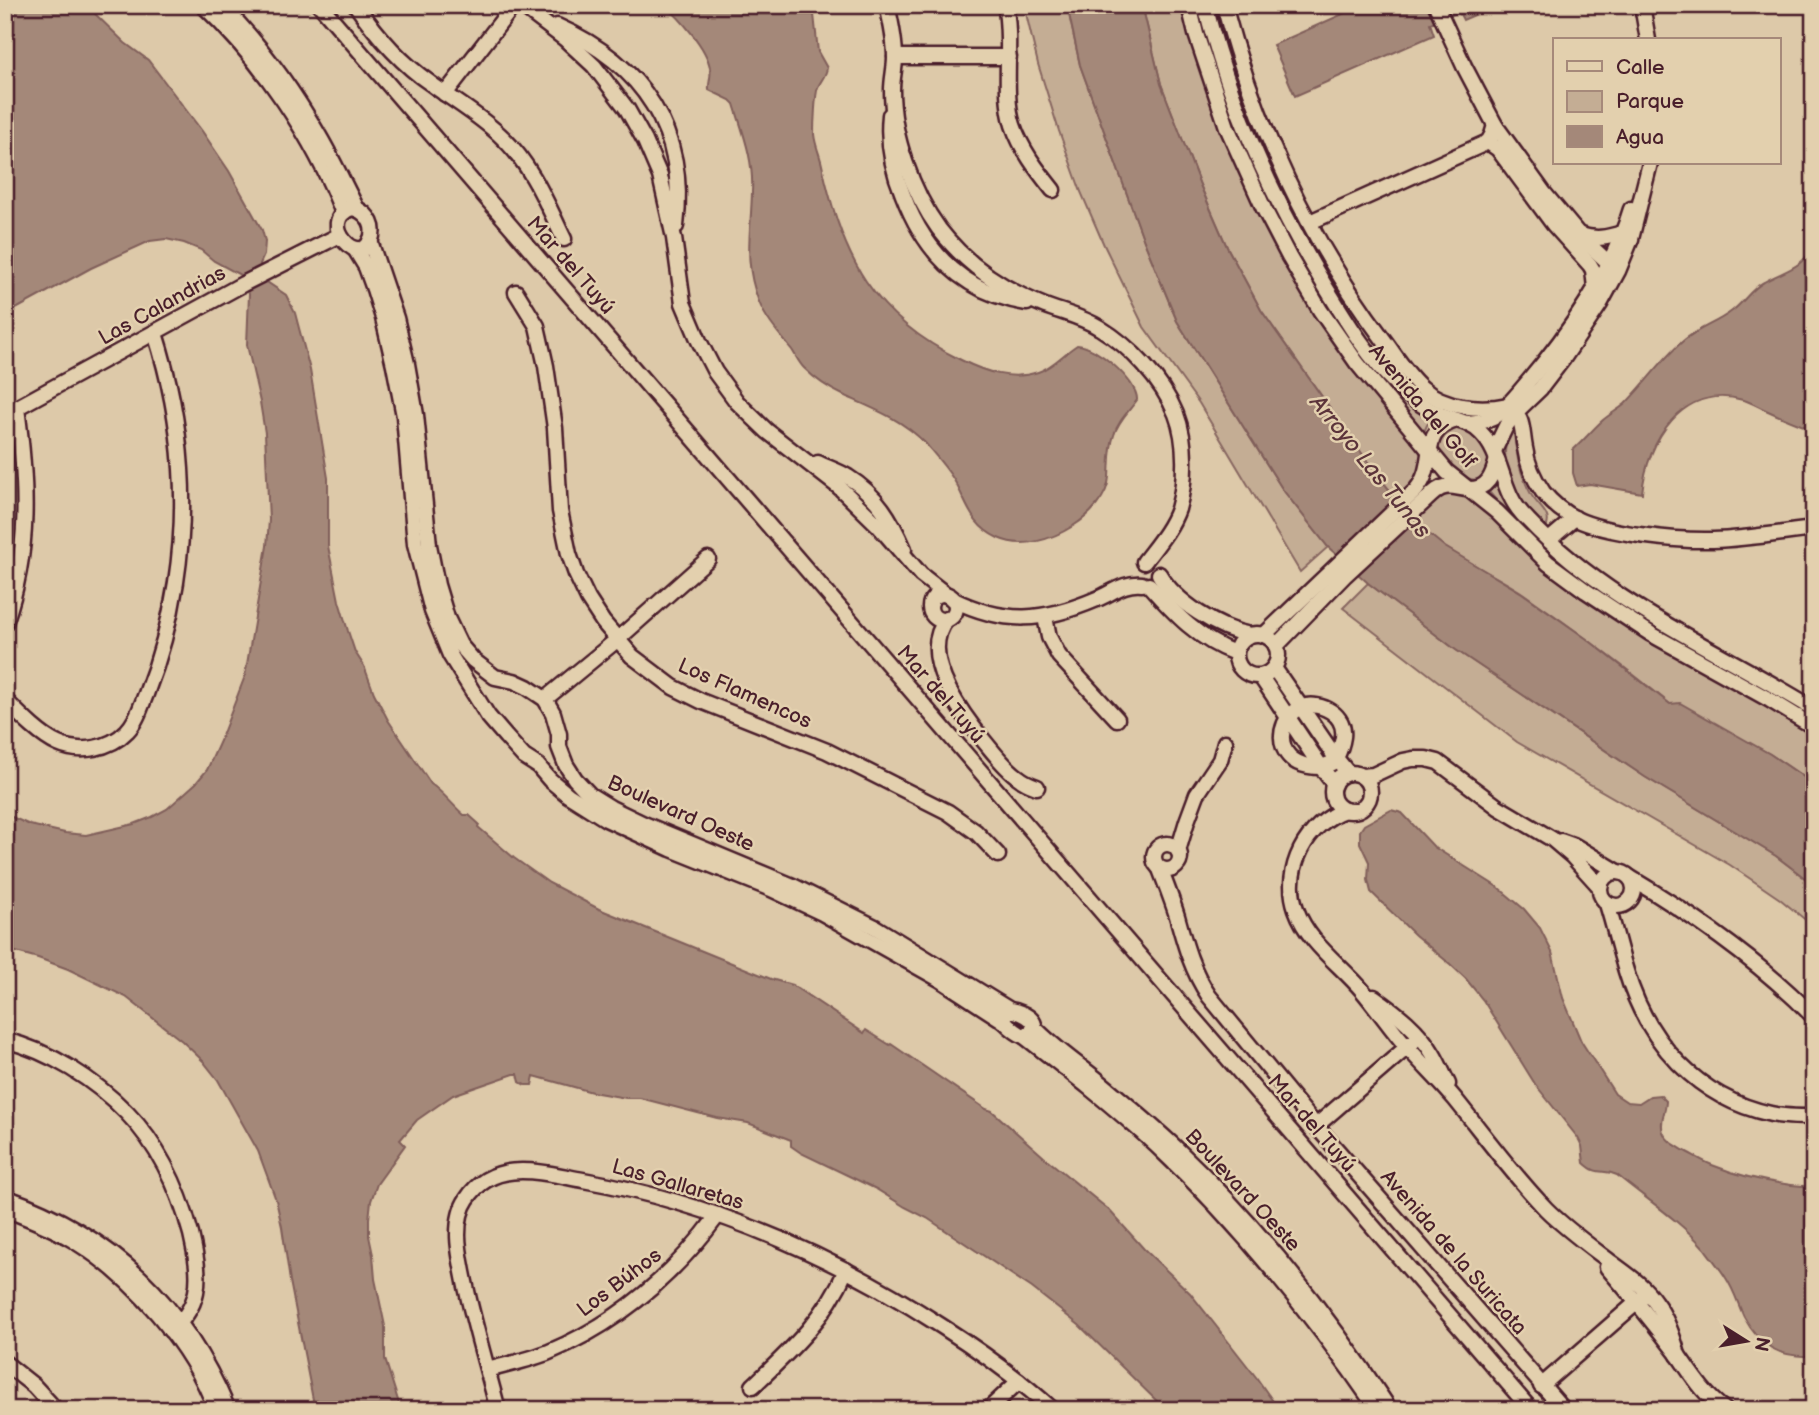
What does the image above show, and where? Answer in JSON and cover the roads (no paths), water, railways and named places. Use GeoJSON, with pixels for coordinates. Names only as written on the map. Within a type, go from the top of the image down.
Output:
{"type":"FeatureCollection","features":[{"type":"Feature","properties":{"kind":"street"},"geometry":{"type":"LineString","coordinates":[[204,5],[252,50]]}},
{"type":"Feature","properties":{"kind":"street"},"geometry":{"type":"LineString","coordinates":[[220,5],[252,50],[350,211],[367,216],[372,223],[373,230],[366,246],[355,249],[343,241],[340,235],[340,220],[350,211]]}},
{"type":"Feature","properties":{"kind":"street","name":"Mar del Tuyú"},"geometry":{"type":"LineString","coordinates":[[320,5],[1531,1410]]}},
{"type":"Feature","properties":{"kind":"street"},"geometry":{"type":"LineString","coordinates":[[356,5],[387,45],[413,71],[505,139],[528,168],[564,239]]}},
{"type":"Feature","properties":{"kind":"street"},"geometry":{"type":"LineString","coordinates":[[887,5],[895,57],[888,131],[891,162],[903,179],[910,215],[925,242],[951,269],[971,283],[989,284],[1009,300],[1046,306],[1072,314],[1099,327],[1131,351],[1157,381],[1176,415],[1185,454],[1177,510],[1161,540],[1157,558],[1148,574],[1134,583],[1067,611],[1045,617],[991,614],[944,595],[933,600],[930,610]]}},
{"type":"Feature","properties":{"kind":"street"},"geometry":{"type":"LineString","coordinates":[[1005,5],[1013,124],[1035,167],[1054,190]]}},
{"type":"Feature","properties":{"kind":"street","name":"Avenida del Golf"},"geometry":{"type":"LineString","coordinates":[[1189,5],[1227,127],[1289,257],[1320,310],[1357,363],[1447,472],[1497,512],[1549,563],[1586,591],[1651,634],[1814,727]]}},
{"type":"Feature","properties":{"kind":"street","name":"Avenida del Golf"},"geometry":{"type":"LineString","coordinates":[[1205,5],[1242,121],[1278,201],[1303,249],[1353,331],[1395,383],[1412,398],[1435,412],[1461,421],[1484,436],[1495,455],[1510,496],[1528,520],[1595,578],[1690,639],[1814,709]]}},
{"type":"Feature","properties":{"kind":"street"},"geometry":{"type":"LineString","coordinates":[[1224,5],[1259,114],[1283,172],[1361,309],[1422,388],[1437,398],[1466,406],[1512,408]]}},
{"type":"Feature","properties":{"kind":"street"},"geometry":{"type":"LineString","coordinates":[[1436,5],[1495,125],[1544,193],[1579,235],[1613,268]]}},
{"type":"Feature","properties":{"kind":"street"},"geometry":{"type":"LineString","coordinates":[[1642,5],[1648,38]]}},
{"type":"Feature","properties":{"kind":"street"},"geometry":{"type":"LineString","coordinates":[[1652,5],[1657,38]]}},
{"type":"Feature","properties":{"kind":"street"},"geometry":{"type":"LineString","coordinates":[[445,94],[519,7]]}},
{"type":"Feature","properties":{"kind":"street"},"geometry":{"type":"LineString","coordinates":[[519,7],[606,52],[645,93],[660,116],[678,172],[678,207],[674,238]]}},
{"type":"Feature","properties":{"kind":"street"},"geometry":{"type":"LineString","coordinates":[[519,7],[565,39],[594,66],[627,109],[645,141],[660,176],[674,238],[682,303],[715,372],[737,402],[759,424],[796,453],[875,498],[883,520],[895,526],[909,560],[921,575],[954,602],[955,610],[940,632],[937,653]]}},
{"type":"Feature","properties":{"kind":"street"},"geometry":{"type":"LineString","coordinates":[[594,66],[606,52]]}},
{"type":"Feature","properties":{"kind":"street"},"geometry":{"type":"LineString","coordinates":[[895,57],[1009,57]]}},
{"type":"Feature","properties":{"kind":"street"},"geometry":{"type":"LineString","coordinates":[[1310,222],[1488,142],[1495,125]]}},
{"type":"Feature","properties":{"kind":"street"},"geometry":{"type":"LineString","coordinates":[[1488,142],[1502,154],[1553,225],[1590,265],[1595,288]]}},
{"type":"Feature","properties":{"kind":"street"},"geometry":{"type":"LineString","coordinates":[[1414,501],[1423,481],[1431,441],[1436,431],[1445,424],[1478,422],[1512,408],[1540,389],[1563,359],[1600,304],[1630,212],[1641,164]]}},
{"type":"Feature","properties":{"kind":"street"},"geometry":{"type":"LineString","coordinates":[[1345,810],[1335,803],[1333,791],[1321,767],[1261,677],[1247,674],[1237,664],[1239,643],[1257,635],[1341,570],[1414,501],[1439,488],[1452,486],[1468,489],[1488,482],[1492,477],[1495,455],[1512,408],[1631,239],[1650,164]]}},
{"type":"Feature","properties":{"kind":"street"},"geometry":{"type":"LineString","coordinates":[[660,176],[678,172]]}},
{"type":"Feature","properties":{"kind":"street"},"geometry":{"type":"LineString","coordinates":[[1579,235],[1602,239],[1622,233]]}},
{"type":"Feature","properties":{"kind":"street","name":"Las Calandrias"},"geometry":{"type":"LineString","coordinates":[[11,411],[243,284],[340,235]]}},
{"type":"Feature","properties":{"kind":"street","name":"Boulevard Oeste"},"geometry":{"type":"LineString","coordinates":[[370,241],[385,281],[407,364],[415,544],[431,587],[460,645],[473,660],[495,677],[514,681],[545,699],[559,733],[559,747],[575,779],[590,795],[641,829]]}},
{"type":"Feature","properties":{"kind":"street","name":"Boulevard Oeste"},"geometry":{"type":"LineString","coordinates":[[355,249],[366,267],[383,318],[410,415]]}},
{"type":"Feature","properties":{"kind":"street"},"geometry":{"type":"LineString","coordinates":[[1337,270],[1345,302],[1372,356]]}},
{"type":"Feature","properties":{"kind":"street","name":"Los Flamencos"},"geometry":{"type":"LineString","coordinates":[[516,292],[537,326],[546,366],[555,428],[560,511],[569,554],[588,599],[603,622],[632,656],[673,687],[701,701],[827,751],[948,813],[976,832],[998,855]]}},
{"type":"Feature","properties":{"kind":"street"},"geometry":{"type":"LineString","coordinates":[[5,700],[49,739],[74,749],[102,747],[117,740],[129,730],[141,707],[152,680],[174,596],[182,514],[177,426],[168,378],[155,333]]}},
{"type":"Feature","properties":{"kind":"street"},"geometry":{"type":"LineString","coordinates":[[1512,408],[1523,426],[1531,470],[1543,492],[1575,518],[1623,531],[1694,540],[1814,529]]}},
{"type":"Feature","properties":{"kind":"street"},"geometry":{"type":"LineString","coordinates":[[5,622],[17,580],[25,525],[26,492],[24,460],[11,411]]}},
{"type":"Feature","properties":{"kind":"street"},"geometry":{"type":"LineString","coordinates":[[1549,540],[1575,518]]}},
{"type":"Feature","properties":{"kind":"street"},"geometry":{"type":"LineString","coordinates":[[545,699],[708,559]]}},
{"type":"Feature","properties":{"kind":"street"},"geometry":{"type":"LineString","coordinates":[[1276,646],[1341,570]]}},
{"type":"Feature","properties":{"kind":"street"},"geometry":{"type":"LineString","coordinates":[[1148,574],[1199,612],[1226,627],[1269,637],[1276,646],[1278,657],[1274,668],[1261,677]]}},
{"type":"Feature","properties":{"kind":"street"},"geometry":{"type":"LineString","coordinates":[[1148,574],[1172,611],[1196,633],[1236,653]]}},
{"type":"Feature","properties":{"kind":"street"},"geometry":{"type":"LineString","coordinates":[[921,575],[930,610],[932,634],[946,683],[964,715],[993,751],[1017,777],[1037,788]]}},
{"type":"Feature","properties":{"kind":"street","name":"Boulevard Oeste"},"geometry":{"type":"LineString","coordinates":[[431,587],[432,611],[450,655],[488,716],[524,757],[538,766],[550,780],[606,819],[641,829],[790,891],[822,913],[944,976],[1007,1015],[1020,1011],[1028,1016],[1029,1032],[1090,1081],[1130,1121],[1202,1182],[1244,1235],[1343,1340],[1389,1410]]}},
{"type":"Feature","properties":{"kind":"street"},"geometry":{"type":"LineString","coordinates":[[930,610],[940,620],[976,610]]}},
{"type":"Feature","properties":{"kind":"street"},"geometry":{"type":"LineString","coordinates":[[1191,628],[1199,612]]}},
{"type":"Feature","properties":{"kind":"street"},"geometry":{"type":"LineString","coordinates":[[1045,617],[1049,637],[1059,656],[1117,719]]}},
{"type":"Feature","properties":{"kind":"street"},"geometry":{"type":"LineString","coordinates":[[1274,668],[1336,758],[1355,775],[1366,780],[1370,790],[1370,797],[1363,807],[1345,810],[1327,818],[1307,838],[1298,856],[1293,874],[1295,906],[1304,925],[1314,940],[1361,989],[1407,1047],[1454,1097],[1545,1208],[1642,1297],[1701,1388],[1724,1410]]}},
{"type":"Feature","properties":{"kind":"street"},"geometry":{"type":"LineString","coordinates":[[480,700],[482,690],[495,677]]}},
{"type":"Feature","properties":{"kind":"street"},"geometry":{"type":"LineString","coordinates":[[1300,707],[1325,708],[1336,715],[1342,726],[1343,737],[1332,763],[1321,767],[1302,764],[1292,759],[1285,750],[1283,727],[1300,707]]}},
{"type":"Feature","properties":{"kind":"street","name":"Avenida de la Suricata"},"geometry":{"type":"LineString","coordinates":[[1177,914],[1175,889],[1178,857],[1187,821],[1197,794],[1220,760],[1225,742]]}},
{"type":"Feature","properties":{"kind":"street"},"geometry":{"type":"LineString","coordinates":[[538,766],[546,765],[556,757],[559,747]]}},
{"type":"Feature","properties":{"kind":"street"},"geometry":{"type":"LineString","coordinates":[[1327,818],[1337,779],[1373,775],[1413,759],[1438,762],[1498,807],[1552,839],[1572,856],[1600,887]]}},
{"type":"Feature","properties":{"kind":"street"},"geometry":{"type":"LineString","coordinates":[[1370,790],[1388,770]]}},
{"type":"Feature","properties":{"kind":"street","name":"Avenida de la Suricata"},"geometry":{"type":"LineString","coordinates":[[1187,821],[1160,846],[1154,856],[1177,914],[1184,945],[1199,982],[1316,1126],[1564,1410]]}},
{"type":"Feature","properties":{"kind":"street"},"geometry":{"type":"LineString","coordinates":[[1552,839],[1575,846],[1697,919],[1754,961],[1814,1017]]}},
{"type":"Feature","properties":{"kind":"street"},"geometry":{"type":"LineString","coordinates":[[1160,846],[1168,844],[1178,857],[1168,871],[1160,869]]}},
{"type":"Feature","properties":{"kind":"street"},"geometry":{"type":"LineString","coordinates":[[1615,929],[1619,915],[1630,900],[1634,885],[1623,874],[1608,874],[1601,882],[1601,896],[1607,904],[1626,972],[1646,1022],[1663,1046],[1683,1068],[1716,1094],[1774,1115],[1814,1117]]}},
{"type":"Feature","properties":{"kind":"street"},"geometry":{"type":"LineString","coordinates":[[1607,904],[1616,907],[1630,900],[1657,894]]}},
{"type":"Feature","properties":{"kind":"street"},"geometry":{"type":"LineString","coordinates":[[1361,989],[1395,1012],[1420,1035],[1434,1055],[1454,1097]]}},
{"type":"Feature","properties":{"kind":"street"},"geometry":{"type":"LineString","coordinates":[[1316,1126],[1420,1035]]}},
{"type":"Feature","properties":{"kind":"street"},"geometry":{"type":"LineString","coordinates":[[5,1040],[59,1061],[86,1078],[127,1112],[152,1143],[182,1203],[196,1260],[196,1293],[192,1304],[175,1326]]}},
{"type":"Feature","properties":{"kind":"street","name":"Las Gallaretas"},"geometry":{"type":"LineString","coordinates":[[498,1410],[471,1310],[458,1234],[461,1211],[466,1200],[492,1176],[516,1170],[595,1182],[657,1197],[758,1229],[805,1249],[912,1307],[985,1355],[1053,1410]]}},
{"type":"Feature","properties":{"kind":"street"},"geometry":{"type":"LineString","coordinates":[[5,1197],[47,1213],[94,1240],[144,1282],[165,1304],[216,1410]]}},
{"type":"Feature","properties":{"kind":"street"},"geometry":{"type":"LineString","coordinates":[[5,1209],[50,1227],[74,1241],[137,1291],[175,1326],[205,1360],[228,1410]]}},
{"type":"Feature","properties":{"kind":"street","name":"Los Búhos"},"geometry":{"type":"LineString","coordinates":[[488,1370],[547,1353],[613,1318],[653,1288],[675,1267],[718,1215]]}},
{"type":"Feature","properties":{"kind":"street"},"geometry":{"type":"LineString","coordinates":[[753,1386],[789,1353],[810,1329],[829,1305],[846,1270]]}},
{"type":"Feature","properties":{"kind":"street","name":"Boulevard Oeste"},"geometry":{"type":"LineString","coordinates":[[1297,1290],[1378,1410]]}},
{"type":"Feature","properties":{"kind":"street"},"geometry":{"type":"LineString","coordinates":[[1541,1385],[1642,1297]]}},
{"type":"Feature","properties":{"kind":"street"},"geometry":{"type":"LineString","coordinates":[[5,1363],[56,1410]]}},
{"type":"Feature","properties":{"kind":"street"},"geometry":{"type":"LineString","coordinates":[[988,1410],[1019,1381]]}},
{"type":"Feature","properties":{"kind":"water"},"geometry":{"type":"Polygon","coordinates":[[[5,5],[86,5],[125,43],[148,60],[229,171],[262,230],[265,241],[260,268],[267,282],[286,295],[295,313],[310,370],[328,478],[328,546],[348,631],[355,652],[388,720],[431,784],[464,815],[469,815],[479,824],[478,827],[514,858],[549,883],[599,909],[771,979],[792,985],[864,1033],[866,1030],[891,1044],[992,1111],[1109,1210],[1144,1249],[1190,1293],[1279,1410],[1166,1410],[1079,1325],[1032,1288],[927,1218],[876,1189],[801,1153],[791,1146],[791,1140],[748,1123],[717,1118],[640,1098],[592,1092],[534,1076],[532,1085],[525,1085],[520,1082],[518,1074],[514,1074],[453,1095],[417,1120],[400,1140],[405,1145],[377,1184],[371,1201],[369,1236],[385,1326],[385,1359],[401,1410],[315,1410],[276,1200],[258,1151],[218,1080],[182,1041],[126,997],[68,969],[5,949],[5,814],[30,825],[86,835],[134,824],[167,809],[207,770],[245,676],[269,520],[265,433],[247,345],[249,294],[242,276],[214,261],[201,250],[184,243],[166,239],[150,241],[91,268],[5,315],[5,5]]]}},
{"type":"Feature","properties":{"kind":"water"},"geometry":{"type":"Polygon","coordinates":[[[665,5],[813,5],[818,52],[827,68],[817,91],[814,134],[830,198],[840,229],[866,281],[884,304],[905,324],[961,360],[998,374],[1018,376],[1038,372],[1077,345],[1104,357],[1131,383],[1137,400],[1114,435],[1105,492],[1085,517],[1046,539],[1017,543],[998,538],[975,520],[951,475],[925,443],[907,427],[833,390],[802,366],[765,315],[754,287],[749,260],[751,169],[734,104],[709,90],[710,71],[704,52],[685,25],[665,5]]]}},
{"type":"Feature","properties":{"kind":"water"},"geometry":{"type":"Polygon","coordinates":[[[1067,5],[1142,5],[1161,84],[1227,247],[1261,310],[1375,472],[1418,525],[1445,547],[1522,593],[1587,639],[1670,704],[1680,703],[1770,754],[1814,784],[1814,885],[1776,856],[1645,777],[1456,650],[1368,583],[1328,547],[1283,490],[1177,321],[1144,241],[1080,65],[1067,5]]]}},
{"type":"Feature","properties":{"kind":"water"},"geometry":{"type":"Polygon","coordinates":[[[1363,5],[1498,5],[1463,20],[1459,12],[1430,23],[1434,35],[1295,96],[1273,45],[1363,5]]]}},
{"type":"Feature","properties":{"kind":"water"},"geometry":{"type":"Polygon","coordinates":[[[1814,245],[1814,430],[1743,400],[1721,397],[1702,400],[1686,408],[1660,436],[1645,473],[1642,493],[1590,484],[1577,486],[1573,473],[1573,450],[1603,420],[1625,404],[1683,341],[1732,311],[1759,285],[1798,264],[1814,245]]]}},
{"type":"Feature","properties":{"kind":"water"},"geometry":{"type":"Polygon","coordinates":[[[1391,810],[1402,813],[1434,847],[1499,888],[1524,909],[1540,928],[1552,952],[1563,998],[1581,1041],[1615,1094],[1627,1102],[1639,1103],[1650,1096],[1660,1095],[1666,1101],[1662,1124],[1664,1135],[1683,1150],[1708,1163],[1762,1180],[1814,1187],[1814,1356],[1791,1355],[1764,1343],[1744,1317],[1724,1274],[1694,1238],[1617,1175],[1593,1170],[1584,1163],[1578,1138],[1535,1084],[1483,1000],[1466,979],[1371,892],[1368,880],[1369,862],[1360,843],[1360,831],[1364,825],[1391,810]]]}},
{"type":"Feature","properties":{"kind":"water label","name":"Arroyo Las Tunas"},"geometry":{"type":"Point","coordinates":[1371,466]}}]}
